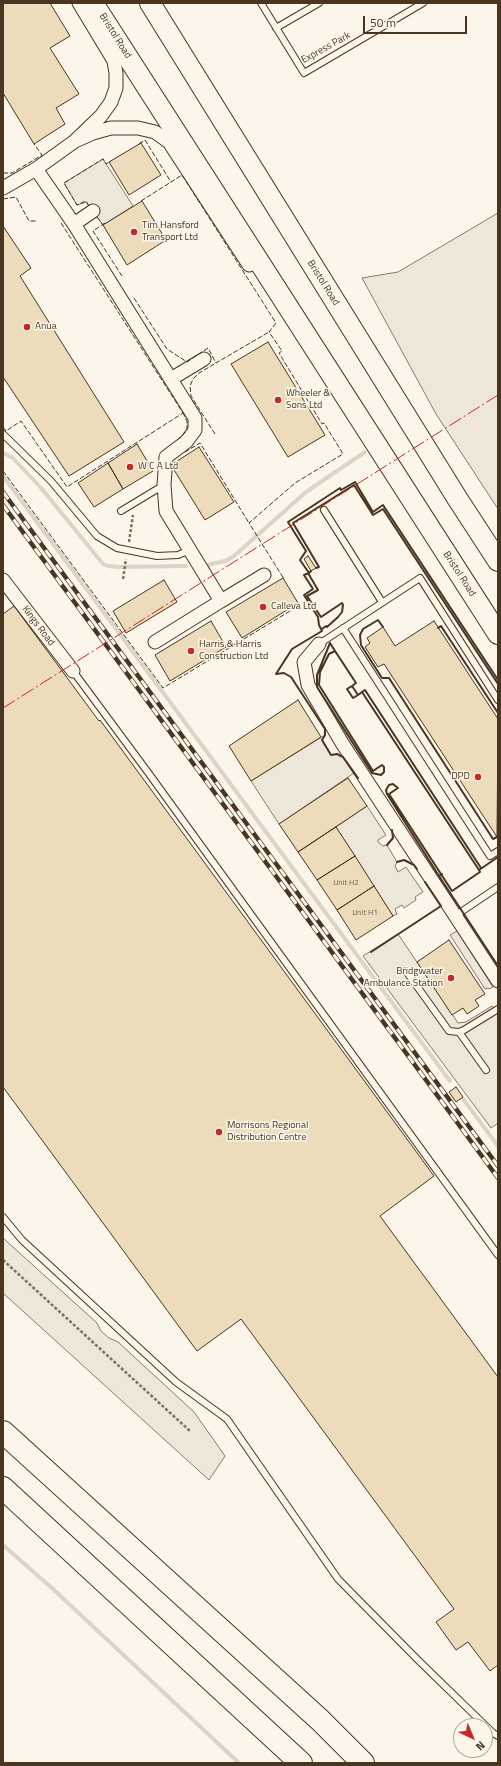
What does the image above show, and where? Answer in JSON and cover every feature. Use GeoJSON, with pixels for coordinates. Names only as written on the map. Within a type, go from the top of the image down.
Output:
{"type":"FeatureCollection","features":[{"type":"Feature","properties":{"kind":"highway"},"geometry":{"type":"LineString","coordinates":[[3,1432],[320,1720],[363,1763]]}},
{"type":"Feature","properties":{"kind":"highway"},"geometry":{"type":"LineString","coordinates":[[3,1488],[301,1763]]}},
{"type":"Feature","properties":{"kind":"main road","name":"Bristol Road"},"geometry":{"type":"LineString","coordinates":[[94,3],[498,634]]}},
{"type":"Feature","properties":{"kind":"main road","name":"Bristol Road"},"geometry":{"type":"LineString","coordinates":[[150,3],[340,310],[498,561]]}},
{"type":"Feature","properties":{"kind":"street","name":"Bristol Road"},"geometry":{"type":"LineString","coordinates":[[3,188],[36,169],[75,141],[101,116],[111,102],[116,88],[114,61],[79,3]]}},
{"type":"Feature","properties":{"kind":"street","name":"Bristol Road"},"geometry":{"type":"LineString","coordinates":[[75,141],[93,133],[111,128],[138,128],[155,132],[169,142],[267,292],[291,312]]}},
{"type":"Feature","properties":{"kind":"street"},"geometry":{"type":"LineString","coordinates":[[36,169],[74,224],[195,418],[195,430],[186,442],[166,457],[164,485],[166,511],[221,601]]}},
{"type":"Feature","properties":{"kind":"street"},"geometry":{"type":"LineString","coordinates":[[74,224],[93,211]]}},
{"type":"Feature","properties":{"kind":"street"},"geometry":{"type":"LineString","coordinates":[[171,379],[204,359]]}},
{"type":"Feature","properties":{"kind":"street"},"geometry":{"type":"LineString","coordinates":[[155,642],[264,575]]}},
{"type":"Feature","properties":{"kind":"street","name":"Kings Road"},"geometry":{"type":"LineString","coordinates":[[3,580],[73,671]]}},
{"type":"Feature","properties":{"kind":"street"},"geometry":{"type":"LineString","coordinates":[[319,644],[304,662],[308,685],[346,749],[498,981]]}},
{"type":"Feature","properties":{"kind":"lane","name":"Express Park"},"geometry":{"type":"LineString","coordinates":[[261,3],[304,73],[423,3]]}},
{"type":"Feature","properties":{"kind":"lane"},"geometry":{"type":"LineString","coordinates":[[276,28],[319,3]]}},
{"type":"Feature","properties":{"kind":"lane"},"geometry":{"type":"LineString","coordinates":[[3,434],[51,481],[97,536],[117,548],[157,556],[178,555],[190,550]]}},
{"type":"Feature","properties":{"kind":"lane"},"geometry":{"type":"LineString","coordinates":[[121,511],[164,485]]}},
{"type":"Feature","properties":{"kind":"lane"},"geometry":{"type":"LineString","coordinates":[[324,510],[382,602]]}},
{"type":"Feature","properties":{"kind":"lane"},"geometry":{"type":"LineString","coordinates":[[319,644],[420,578],[498,700]]}},
{"type":"Feature","properties":{"kind":"lane"},"geometry":{"type":"LineString","coordinates":[[343,628],[490,856],[498,851]]}},
{"type":"Feature","properties":{"kind":"lane"},"geometry":{"type":"LineString","coordinates":[[73,671],[148,771],[498,1255]]}},
{"type":"Feature","properties":{"kind":"lane"},"geometry":{"type":"LineString","coordinates":[[455,916],[498,887]]}},
{"type":"Feature","properties":{"kind":"lane"},"geometry":{"type":"LineString","coordinates":[[406,971],[446,1028],[449,1030],[459,1032],[498,1009]]}},
{"type":"Feature","properties":{"kind":"lane"},"geometry":{"type":"LineString","coordinates":[[459,1032],[486,1070]]}},
{"type":"Feature","properties":{"kind":"lane"},"geometry":{"type":"LineString","coordinates":[[3,1217],[22,1240],[176,1382],[227,1418],[338,1579],[492,1733],[498,1736]]}},
{"type":"Feature","properties":{"kind":"path"},"geometry":{"type":"LineString","coordinates":[[124,579],[127,550],[134,511]]}},
{"type":"Feature","properties":{"kind":"path"},"geometry":{"type":"LineString","coordinates":[[3,1260],[190,1431]]}},
{"type":"Feature","properties":{"kind":"shaded area"},"geometry":{"type":"Polygon","coordinates":[[[103,159],[133,206],[103,225],[86,202],[77,205],[64,183],[103,159]]]}},
{"type":"Feature","properties":{"kind":"shaded area"},"geometry":{"type":"Polygon","coordinates":[[[498,213],[498,509],[436,414],[362,278],[398,272],[498,213]]]}},
{"type":"Feature","properties":{"kind":"shaded area"},"geometry":{"type":"Polygon","coordinates":[[[325,735],[322,740],[331,755],[337,754],[343,757],[354,773],[279,824],[251,781],[325,735]]]}},
{"type":"Feature","properties":{"kind":"shaded area"},"geometry":{"type":"Polygon","coordinates":[[[367,806],[386,835],[378,840],[378,842],[383,846],[387,845],[397,862],[395,866],[398,872],[406,867],[423,892],[415,897],[416,900],[404,908],[402,905],[395,909],[397,914],[393,916],[336,827],[367,806]]]}},
{"type":"Feature","properties":{"kind":"shaded area"},"geometry":{"type":"Polygon","coordinates":[[[457,931],[493,987],[485,989],[450,935],[457,931]]]}},
{"type":"Feature","properties":{"kind":"shaded area"},"geometry":{"type":"Polygon","coordinates":[[[398,934],[458,1023],[466,1022],[492,1006],[498,1014],[498,1123],[491,1128],[363,956],[398,934]]]}},
{"type":"Feature","properties":{"kind":"shaded area"},"geometry":{"type":"Polygon","coordinates":[[[3,1238],[97,1323],[101,1331],[109,1338],[118,1342],[194,1412],[225,1456],[209,1480],[3,1293],[3,1238]]]}},
{"type":"Feature","properties":{"kind":"building"},"geometry":{"type":"Polygon","coordinates":[[[3,3],[50,3],[70,36],[50,48],[79,94],[56,108],[65,124],[34,144],[3,93],[3,3]]]}},
{"type":"Feature","properties":{"kind":"building"},"geometry":{"type":"Polygon","coordinates":[[[141,143],[161,175],[129,195],[109,162],[141,143]]]}},
{"type":"Feature","properties":{"kind":"building","name":"Tim Hansford Transport Ltd"},"geometry":{"type":"Polygon","coordinates":[[[142,201],[166,240],[127,265],[103,225],[142,201]]]}},
{"type":"Feature","properties":{"kind":"building","name":"Anua"},"geometry":{"type":"Polygon","coordinates":[[[3,226],[31,268],[20,276],[124,442],[69,476],[3,377],[3,226]]]}},
{"type":"Feature","properties":{"kind":"building","name":"Wheeler & Sons Ltd"},"geometry":{"type":"Polygon","coordinates":[[[268,342],[325,435],[288,457],[231,364],[268,342]]]}},
{"type":"Feature","properties":{"kind":"building","name":"W C A Ltd"},"geometry":{"type":"Polygon","coordinates":[[[137,444],[153,471],[123,489],[108,463],[137,444]]]}},
{"type":"Feature","properties":{"kind":"building"},"geometry":{"type":"Polygon","coordinates":[[[199,447],[234,502],[205,520],[171,465],[199,447]]]}},
{"type":"Feature","properties":{"kind":"building"},"geometry":{"type":"Polygon","coordinates":[[[108,463],[123,489],[94,507],[78,483],[108,463]]]}},
{"type":"Feature","properties":{"kind":"building"},"geometry":{"type":"Polygon","coordinates":[[[308,556],[316,568],[311,571],[304,559],[308,556]]]}},
{"type":"Feature","properties":{"kind":"building","name":"Calleva Ltd"},"geometry":{"type":"Polygon","coordinates":[[[283,578],[298,603],[242,638],[226,612],[283,578]]]}},
{"type":"Feature","properties":{"kind":"building"},"geometry":{"type":"Polygon","coordinates":[[[164,580],[177,602],[126,633],[113,611],[164,580]]]}},
{"type":"Feature","properties":{"kind":"building","name":"Morrisons Regional Distribution Centre"},"geometry":{"type":"Polygon","coordinates":[[[14,606],[99,721],[100,720],[434,1176],[380,1216],[498,1377],[498,1665],[490,1671],[468,1642],[456,1650],[436,1622],[454,1609],[241,1319],[197,1351],[3,1087],[3,614],[14,606]]]}},
{"type":"Feature","properties":{"kind":"building","name":"Harris & Harris Construction Ltd"},"geometry":{"type":"Polygon","coordinates":[[[211,621],[226,647],[170,681],[155,655],[211,621]]]}},
{"type":"Feature","properties":{"kind":"building","name":"DPD"},"geometry":{"type":"Polygon","coordinates":[[[434,621],[498,719],[497,837],[384,664],[378,667],[365,647],[370,643],[367,638],[383,627],[395,646],[434,621]]]}},
{"type":"Feature","properties":{"kind":"building"},"geometry":{"type":"Polygon","coordinates":[[[298,700],[321,737],[251,781],[229,746],[298,700]]]}},
{"type":"Feature","properties":{"kind":"building"},"geometry":{"type":"Polygon","coordinates":[[[348,778],[367,806],[298,852],[279,824],[348,778]]]}},
{"type":"Feature","properties":{"kind":"building"},"geometry":{"type":"Polygon","coordinates":[[[336,827],[355,856],[317,880],[298,852],[336,827]]]}},
{"type":"Feature","properties":{"kind":"building"},"geometry":{"type":"Polygon","coordinates":[[[355,856],[374,886],[337,910],[317,880],[355,856]]]}},
{"type":"Feature","properties":{"kind":"building"},"geometry":{"type":"Polygon","coordinates":[[[374,886],[393,916],[356,940],[337,910],[374,886]]]}},
{"type":"Feature","properties":{"kind":"building","name":"Bridgwater Ambulance Station"},"geometry":{"type":"Polygon","coordinates":[[[449,940],[485,994],[475,1000],[479,1006],[467,1014],[463,1008],[452,1015],[417,962],[449,940]]]}},
{"type":"Feature","properties":{"kind":"building"},"geometry":{"type":"Polygon","coordinates":[[[456,1087],[463,1097],[456,1102],[449,1092],[456,1087]]]}},
{"type":"Feature","properties":{"kind":"waterway"},"geometry":{"type":"LineString","coordinates":[[208,565],[225,561],[234,556],[306,492],[365,452]]}},
{"type":"Feature","properties":{"kind":"waterway"},"geometry":{"type":"LineString","coordinates":[[3,453],[13,458],[42,489],[103,564],[118,567],[186,566]]}},
{"type":"Feature","properties":{"kind":"waterway"},"geometry":{"type":"LineString","coordinates":[[3,476],[450,1081]]}},
{"type":"Feature","properties":{"kind":"waterway"},"geometry":{"type":"LineString","coordinates":[[463,1099],[498,1146]]}},
{"type":"Feature","properties":{"kind":"waterway"},"geometry":{"type":"LineString","coordinates":[[3,1545],[53,1589],[239,1763]]}},
{"type":"Feature","properties":{"kind":"railway"},"geometry":{"type":"LineString","coordinates":[[3,492],[498,1166]]}},
{"type":"Feature","properties":{"kind":"railway"},"geometry":{"type":"LineString","coordinates":[[3,505],[498,1178]]}},
{"type":"Feature","properties":{"kind":"fence"},"geometry":{"type":"LineString","coordinates":[[139,144],[145,140],[171,182],[182,175],[276,323],[269,332],[282,351],[279,353],[322,424],[324,423],[343,454],[295,483],[249,523],[284,579]]}},
{"type":"Feature","properties":{"kind":"fence"},"geometry":{"type":"LineString","coordinates":[[3,173],[12,173],[42,155],[34,144]]}},
{"type":"Feature","properties":{"kind":"fence"},"geometry":{"type":"LineString","coordinates":[[89,206],[86,201],[77,205],[64,183],[103,159],[106,164],[111,161]]}},
{"type":"Feature","properties":{"kind":"fence"},"geometry":{"type":"LineString","coordinates":[[141,201],[171,182]]}},
{"type":"Feature","properties":{"kind":"fence"},"geometry":{"type":"LineString","coordinates":[[3,199],[16,197],[29,221],[37,221]]}},
{"type":"Feature","properties":{"kind":"fence"},"geometry":{"type":"LineString","coordinates":[[97,217],[103,225]]}},
{"type":"Feature","properties":{"kind":"fence"},"geometry":{"type":"LineString","coordinates":[[3,427],[6,431],[21,421],[67,487],[183,413],[61,223]]}},
{"type":"Feature","properties":{"kind":"fence"},"geometry":{"type":"LineString","coordinates":[[105,223],[93,231],[122,276]]}},
{"type":"Feature","properties":{"kind":"fence"},"geometry":{"type":"LineString","coordinates":[[134,298],[167,349],[187,362],[208,348],[216,363],[269,332]]}},
{"type":"Feature","properties":{"kind":"fence"},"geometry":{"type":"LineString","coordinates":[[215,434],[191,396],[190,386],[193,379],[199,373],[216,363]]}},
{"type":"Feature","properties":{"kind":"fence"},"geometry":{"type":"LineString","coordinates":[[177,440],[187,430],[187,421],[183,413]]}},
{"type":"Feature","properties":{"kind":"fence"},"geometry":{"type":"LineString","coordinates":[[185,452],[200,443],[249,523]]}},
{"type":"Feature","properties":{"kind":"fence"},"geometry":{"type":"LineString","coordinates":[[3,471],[163,688],[300,605],[297,601]]}},
{"type":"Feature","properties":{"kind":"wall"},"geometry":{"type":"LineString","coordinates":[[311,571],[309,573],[300,560],[306,551],[288,522],[340,488],[341,490],[355,482],[373,512],[383,505],[498,680]]}},
{"type":"Feature","properties":{"kind":"wall"},"geometry":{"type":"LineString","coordinates":[[316,568],[319,567],[293,523],[354,485],[373,515],[383,509],[498,684]]}},
{"type":"Feature","properties":{"kind":"wall"},"geometry":{"type":"LineString","coordinates":[[308,573],[318,590],[307,596],[321,617],[342,603],[343,605],[342,612],[338,617],[327,627],[326,626],[322,629]]}},
{"type":"Feature","properties":{"kind":"wall"},"geometry":{"type":"LineString","coordinates":[[309,573],[304,575],[313,589],[304,595],[318,617],[319,625],[322,631],[292,649],[276,674],[284,673],[291,677],[325,729],[325,735],[322,740],[331,755],[337,754],[343,757],[358,778]]}},
{"type":"Feature","properties":{"kind":"wall"},"geometry":{"type":"LineString","coordinates":[[383,627],[378,620],[363,629],[360,635],[361,645],[382,678],[389,678],[493,839],[497,837]]}},
{"type":"Feature","properties":{"kind":"wall"},"geometry":{"type":"LineString","coordinates":[[438,628],[441,626],[498,713]]}},
{"type":"Feature","properties":{"kind":"wall"},"geometry":{"type":"LineString","coordinates":[[330,643],[335,651],[329,654],[320,672],[319,685],[373,771],[382,765],[384,767],[384,772],[381,775],[372,773],[317,687],[317,675],[330,643]]}},
{"type":"Feature","properties":{"kind":"wall"},"geometry":{"type":"LineString","coordinates":[[335,651],[356,683],[352,686],[358,695],[362,692]]}},
{"type":"Feature","properties":{"kind":"wall"},"geometry":{"type":"LineString","coordinates":[[352,686],[347,689],[353,698],[358,695]]}},
{"type":"Feature","properties":{"kind":"wall"},"geometry":{"type":"LineString","coordinates":[[365,690],[362,692],[479,870]]}},
{"type":"Feature","properties":{"kind":"wall"},"geometry":{"type":"LineString","coordinates":[[365,690],[481,868]]}},
{"type":"Feature","properties":{"kind":"wall"},"geometry":{"type":"LineString","coordinates":[[442,874],[439,876],[387,794],[386,790],[389,785],[393,784],[398,788],[389,794],[452,891],[480,872],[479,870],[498,857]]}},
{"type":"Feature","properties":{"kind":"wall"},"geometry":{"type":"LineString","coordinates":[[387,845],[393,838],[392,830]]}},
{"type":"Feature","properties":{"kind":"wall"},"geometry":{"type":"LineString","coordinates":[[397,862],[404,860],[414,865],[417,869]]}},
{"type":"Feature","properties":{"kind":"wall"},"geometry":{"type":"LineString","coordinates":[[439,876],[498,966]]}},
{"type":"Feature","properties":{"kind":"wall"},"geometry":{"type":"LineString","coordinates":[[371,952],[441,906],[425,882]]}},
{"type":"Feature","properties":{"kind":"power"},"geometry":{"type":"LineString","coordinates":[[3,708],[498,395]]}},
{"type":"Feature","properties":{"kind":"place","name":"Tim Hansford Transport Ltd"},"geometry":{"type":"Point","coordinates":[134,232]}},
{"type":"Feature","properties":{"kind":"place","name":"Anua"},"geometry":{"type":"Point","coordinates":[27,327]}},
{"type":"Feature","properties":{"kind":"place","name":"Wheeler & Sons Ltd"},"geometry":{"type":"Point","coordinates":[278,400]}},
{"type":"Feature","properties":{"kind":"place","name":"W C A Ltd"},"geometry":{"type":"Point","coordinates":[130,467]}},
{"type":"Feature","properties":{"kind":"place","name":"Calleva Ltd"},"geometry":{"type":"Point","coordinates":[263,607]}},
{"type":"Feature","properties":{"kind":"place","name":"Harris & Harris Construction Ltd"},"geometry":{"type":"Point","coordinates":[191,651]}},
{"type":"Feature","properties":{"kind":"place","name":"DPD"},"geometry":{"type":"Point","coordinates":[478,777]}},
{"type":"Feature","properties":{"kind":"place","name":"Bridgwater Ambulance Station"},"geometry":{"type":"Point","coordinates":[451,978]}},
{"type":"Feature","properties":{"kind":"place","name":"Morrisons Regional Distribution Centre"},"geometry":{"type":"Point","coordinates":[219,1132]}}]}
